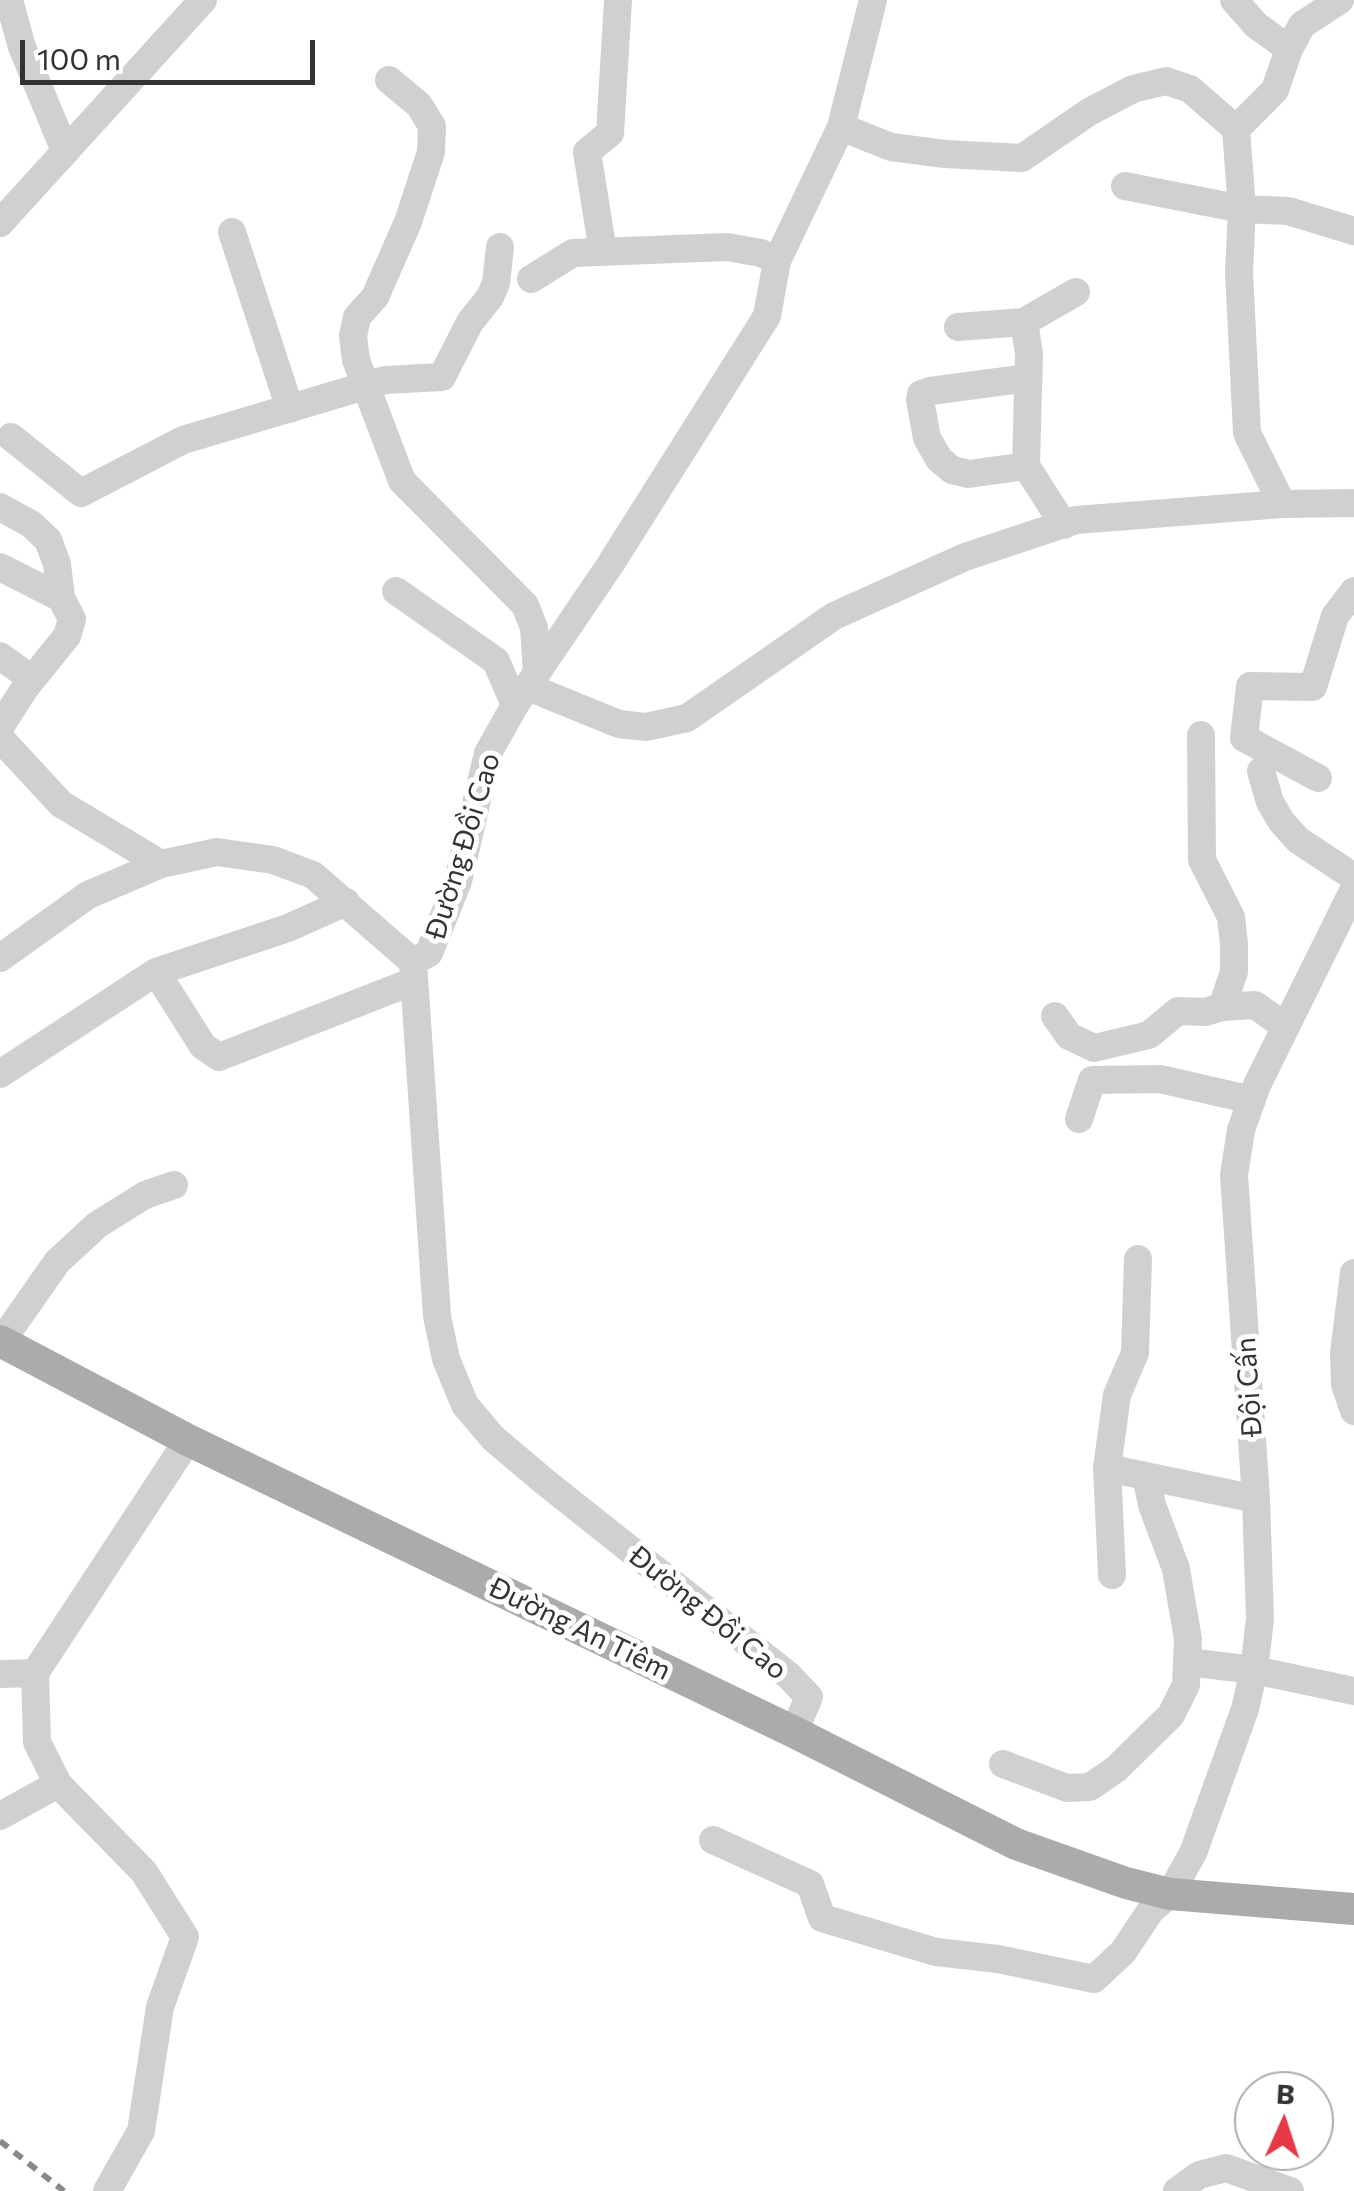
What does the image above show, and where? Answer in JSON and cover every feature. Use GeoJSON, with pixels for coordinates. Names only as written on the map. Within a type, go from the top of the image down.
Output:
{"type":"FeatureCollection","features":[{"type":"Feature","properties":{"kind":"main road","name":"Đường An Tiêm"},"geometry":{"type":"LineString","coordinates":[[0,1341],[188,1440],[794,1732],[1016,1844],[1126,1883],[1170,1894],[1354,1908]]}},
{"type":"Feature","properties":{"kind":"street"},"geometry":{"type":"LineString","coordinates":[[10,0],[22,47],[66,151]]}},
{"type":"Feature","properties":{"kind":"street"},"geometry":{"type":"LineString","coordinates":[[0,223],[203,0]]}},
{"type":"Feature","properties":{"kind":"street"},"geometry":{"type":"LineString","coordinates":[[603,252],[587,152],[610,134],[618,0]]}},
{"type":"Feature","properties":{"kind":"street","name":"Đường Đồi Cao"},"geometry":{"type":"LineString","coordinates":[[794,1732],[808,1698],[788,1676],[545,1482],[493,1438],[465,1406],[446,1359],[436,1316],[414,971],[429,954],[458,881],[488,753],[704,420],[766,316],[778,261],[841,126],[873,0]]}},
{"type":"Feature","properties":{"kind":"street"},"geometry":{"type":"LineString","coordinates":[[1234,0],[1256,25],[1289,49]]}},
{"type":"Feature","properties":{"kind":"street"},"geometry":{"type":"LineString","coordinates":[[1236,129],[1275,90],[1302,25],[1340,0]]}},
{"type":"Feature","properties":{"kind":"street"},"geometry":{"type":"LineString","coordinates":[[389,80],[418,105],[432,126],[432,152],[414,207],[375,297],[357,316],[353,336],[356,360],[402,481],[524,605],[534,628],[527,688]]}},
{"type":"Feature","properties":{"kind":"street"},"geometry":{"type":"LineString","coordinates":[[841,126],[891,146],[1022,158],[1089,112],[1133,89],[1166,81],[1190,88],[1236,129],[1242,209],[1239,272],[1247,433],[1282,504]]}},
{"type":"Feature","properties":{"kind":"street"},"geometry":{"type":"LineString","coordinates":[[1125,186],[1242,209],[1288,211],[1354,231]]}},
{"type":"Feature","properties":{"kind":"street"},"geometry":{"type":"LineString","coordinates":[[232,232],[290,409]]}},
{"type":"Feature","properties":{"kind":"street"},"geometry":{"type":"LineString","coordinates":[[530,279],[573,253],[727,247],[761,253],[778,261]]}},
{"type":"Feature","properties":{"kind":"street"},"geometry":{"type":"LineString","coordinates":[[11,437],[81,493],[183,440],[398,377],[442,377],[470,322],[490,297],[496,283],[500,248]]}},
{"type":"Feature","properties":{"kind":"street"},"geometry":{"type":"LineString","coordinates":[[958,327],[1024,322],[1076,292]]}},
{"type":"Feature","properties":{"kind":"street"},"geometry":{"type":"LineString","coordinates":[[1024,322],[1028,378],[1026,466],[1064,524]]}},
{"type":"Feature","properties":{"kind":"street"},"geometry":{"type":"LineString","coordinates":[[1026,466],[968,474],[952,470],[939,459],[928,438],[920,400],[930,390],[1028,378]]}},
{"type":"Feature","properties":{"kind":"street"},"geometry":{"type":"LineString","coordinates":[[396,591],[496,661],[527,688],[618,724],[646,726],[686,718],[834,616],[966,557],[1076,520],[1282,504],[1354,503]]}},
{"type":"Feature","properties":{"kind":"street"},"geometry":{"type":"LineString","coordinates":[[0,507],[31,524],[48,540],[61,598],[70,611],[71,628],[0,727]]}},
{"type":"Feature","properties":{"kind":"street"},"geometry":{"type":"LineString","coordinates":[[0,566],[61,598]]}},
{"type":"Feature","properties":{"kind":"street"},"geometry":{"type":"LineString","coordinates":[[1318,778],[1244,738],[1250,686],[1313,687],[1335,616],[1354,591]]}},
{"type":"Feature","properties":{"kind":"street"},"geometry":{"type":"LineString","coordinates":[[0,656],[32,679]]}},
{"type":"Feature","properties":{"kind":"street"},"geometry":{"type":"LineString","coordinates":[[1201,735],[1202,860],[1231,917],[1234,944],[1234,972],[1222,1007]]}},
{"type":"Feature","properties":{"kind":"street"},"geometry":{"type":"LineString","coordinates":[[0,738],[61,804],[161,864]]}},
{"type":"Feature","properties":{"kind":"street"},"geometry":{"type":"LineString","coordinates":[[1262,770],[1270,802],[1281,821],[1298,840],[1354,877]]}},
{"type":"Feature","properties":{"kind":"street"},"geometry":{"type":"LineString","coordinates":[[0,958],[88,895],[161,864],[218,852],[272,860],[313,875],[346,902],[414,971],[219,1057],[203,1046],[156,972]]}},
{"type":"Feature","properties":{"kind":"street","name":"Đội Cấn"},"geometry":{"type":"LineString","coordinates":[[713,1840],[810,1884],[822,1918],[936,1952],[1094,1979],[1123,1952],[1151,1910],[1170,1894],[1193,1853],[1245,1708],[1260,1619],[1256,1499],[1234,1176],[1241,1130],[1286,1026],[1354,889]]}},
{"type":"Feature","properties":{"kind":"street"},"geometry":{"type":"LineString","coordinates":[[0,1074],[156,972],[288,928],[346,902]]}},
{"type":"Feature","properties":{"kind":"street"},"geometry":{"type":"LineString","coordinates":[[1056,1016],[1069,1036],[1094,1048],[1149,1035],[1178,1011],[1206,1012],[1255,1005],[1286,1026]]}},
{"type":"Feature","properties":{"kind":"street"},"geometry":{"type":"LineString","coordinates":[[1079,1120],[1092,1080],[1160,1078],[1252,1100]]}},
{"type":"Feature","properties":{"kind":"street"},"geometry":{"type":"LineString","coordinates":[[0,1341],[56,1262],[97,1225],[145,1194],[174,1185]]}},
{"type":"Feature","properties":{"kind":"street"},"geometry":{"type":"LineString","coordinates":[[1112,1575],[1107,1468],[1117,1396],[1135,1353],[1138,1259]]}},
{"type":"Feature","properties":{"kind":"street"},"geometry":{"type":"LineString","coordinates":[[1354,1273],[1344,1353],[1346,1384],[1354,1411]]}},
{"type":"Feature","properties":{"kind":"street"},"geometry":{"type":"LineString","coordinates":[[107,2191],[140,2130],[160,2006],[185,1937],[144,1872],[58,1784],[37,1742],[36,1673],[188,1440]]}},
{"type":"Feature","properties":{"kind":"street"},"geometry":{"type":"LineString","coordinates":[[1107,1468],[1256,1499]]}},
{"type":"Feature","properties":{"kind":"street"},"geometry":{"type":"LineString","coordinates":[[1003,1764],[1067,1788],[1090,1787],[1116,1769],[1171,1715],[1186,1684],[1188,1640],[1176,1569],[1152,1505],[1146,1476]]}},
{"type":"Feature","properties":{"kind":"street"},"geometry":{"type":"LineString","coordinates":[[1188,1662],[1254,1670],[1354,1691]]}},
{"type":"Feature","properties":{"kind":"street"},"geometry":{"type":"LineString","coordinates":[[0,1674],[36,1673]]}},
{"type":"Feature","properties":{"kind":"street"},"geometry":{"type":"LineString","coordinates":[[0,1816],[58,1784]]}},
{"type":"Feature","properties":{"kind":"street"},"geometry":{"type":"LineString","coordinates":[[1177,2191],[1199,2174],[1226,2168],[1290,2191]]}},
{"type":"Feature","properties":{"kind":"railway"},"geometry":{"type":"LineString","coordinates":[[0,2141],[64,2191]]}}]}
